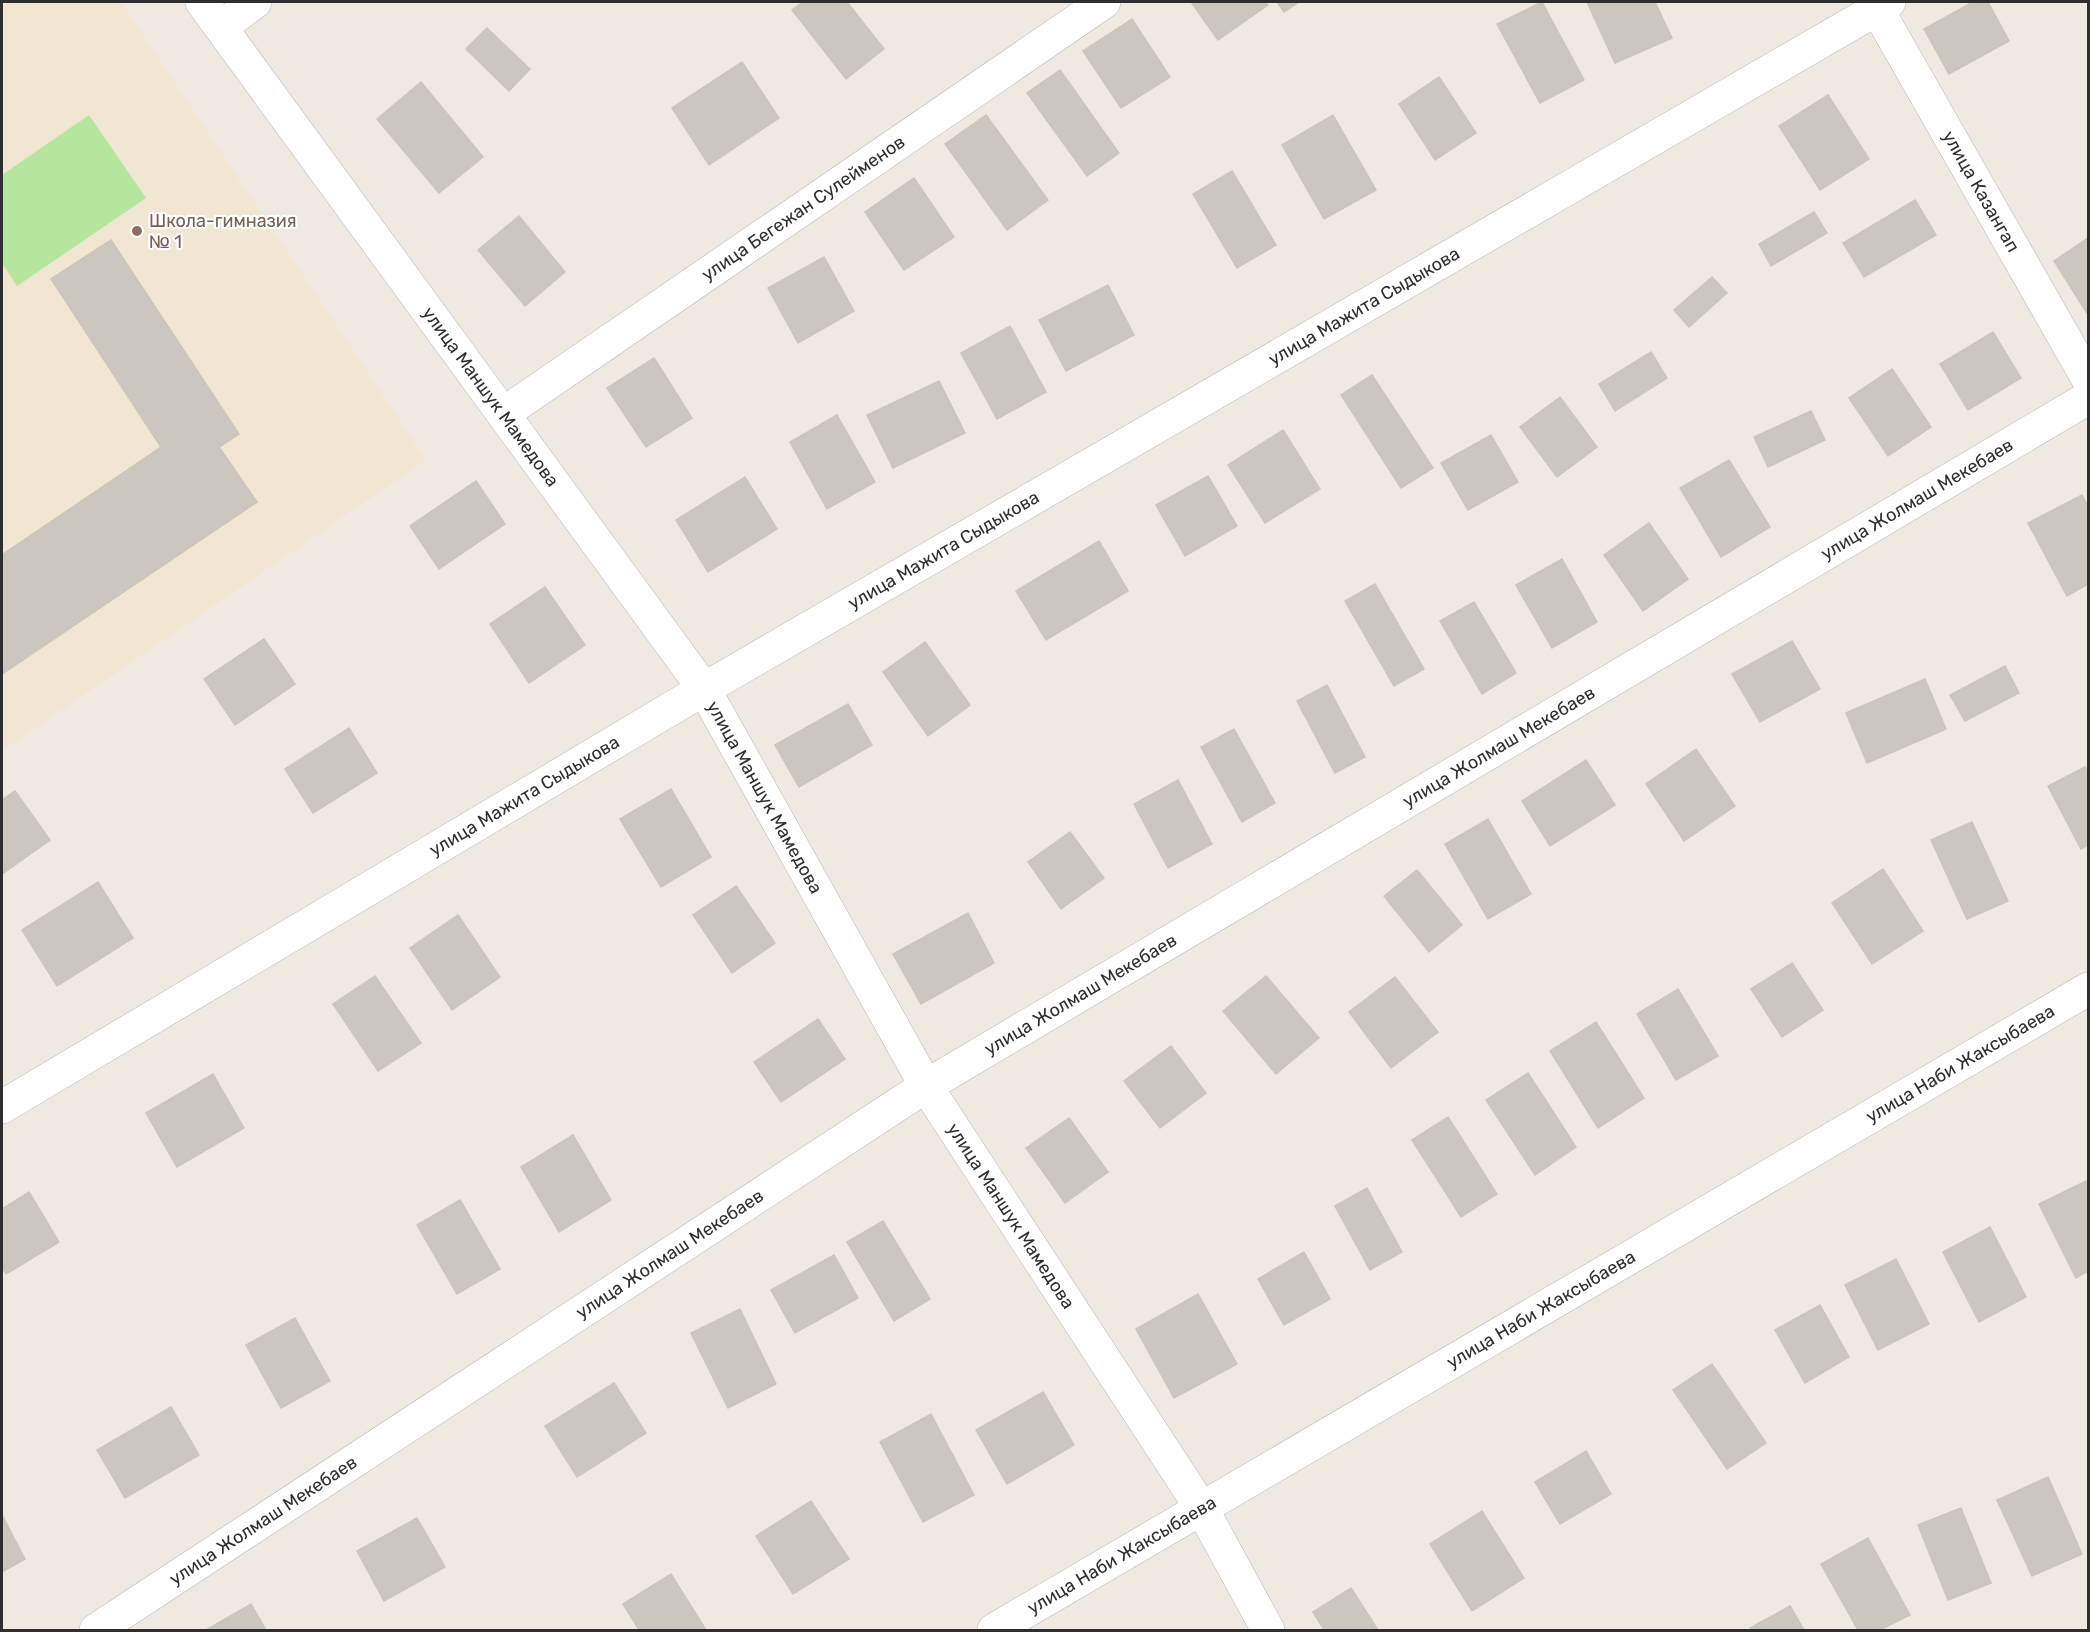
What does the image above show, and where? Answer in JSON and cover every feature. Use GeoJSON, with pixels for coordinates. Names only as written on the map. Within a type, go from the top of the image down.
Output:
{"type":"FeatureCollection","features":[{"type":"Feature","properties":{"kind":"street"},"geometry":{"type":"LineString","coordinates":[[211,14],[255,2]]}},
{"type":"Feature","properties":{"kind":"street","name":"улица Бегежан Сулейменов"},"geometry":{"type":"LineString","coordinates":[[503,414],[1104,2]]}},
{"type":"Feature","properties":{"kind":"street","name":"улица Казангап"},"geometry":{"type":"LineString","coordinates":[[1880,4],[2088,379]]}},
{"type":"Feature","properties":{"kind":"street","name":"улица Мажита Сыдыкова"},"geometry":{"type":"LineString","coordinates":[[2,1107],[704,688],[1880,4]]}},
{"type":"Feature","properties":{"kind":"street","name":"улица Маншук Мамедова"},"geometry":{"type":"LineString","coordinates":[[211,14],[704,688],[926,1086],[1202,1509],[1268,1630]]}},
{"type":"Feature","properties":{"kind":"street","name":"улица Жолмаш Мекебаев"},"geometry":{"type":"LineString","coordinates":[[96,1630],[926,1086],[2088,398]]}},
{"type":"Feature","properties":{"kind":"street","name":"улица Наби Жаксыбаева"},"geometry":{"type":"LineString","coordinates":[[994,1630],[2088,990]]}},
{"type":"Feature","properties":{"kind":"shaded area","name":"Школа-гимназия № 1"},"geometry":{"type":"Polygon","coordinates":[[[2,2],[121,2],[426,460],[2,751],[2,2]]]}},
{"type":"Feature","properties":{"kind":"green space"},"geometry":{"type":"Polygon","coordinates":[[[89,115],[146,198],[17,286],[2,263],[2,175],[89,115]]]}},
{"type":"Feature","properties":{"kind":"building"},"geometry":{"type":"Polygon","coordinates":[[[803,2],[847,2],[884,49],[846,79],[792,10],[803,2]]]}},
{"type":"Feature","properties":{"kind":"building"},"geometry":{"type":"Polygon","coordinates":[[[1191,2],[1265,2],[1268,5],[1218,40],[1191,2]]]}},
{"type":"Feature","properties":{"kind":"building"},"geometry":{"type":"Polygon","coordinates":[[[1277,2],[1299,2],[1284,12],[1277,2]]]}},
{"type":"Feature","properties":{"kind":"building"},"geometry":{"type":"Polygon","coordinates":[[[1542,2],[1584,80],[1540,103],[1497,24],[1542,2]]]}},
{"type":"Feature","properties":{"kind":"building"},"geometry":{"type":"Polygon","coordinates":[[[1587,2],[1655,2],[1672,38],[1615,63],[1587,2]]]}},
{"type":"Feature","properties":{"kind":"building"},"geometry":{"type":"Polygon","coordinates":[[[1973,2],[1988,2],[2009,41],[1949,74],[1924,29],[1973,2]]]}},
{"type":"Feature","properties":{"kind":"building"},"geometry":{"type":"Polygon","coordinates":[[[1132,19],[1170,77],[1121,108],[1083,51],[1132,19]]]}},
{"type":"Feature","properties":{"kind":"building"},"geometry":{"type":"Polygon","coordinates":[[[487,28],[530,69],[509,91],[466,49],[487,28]]]}},
{"type":"Feature","properties":{"kind":"building"},"geometry":{"type":"Polygon","coordinates":[[[742,62],[779,118],[709,165],[672,108],[742,62]]]}},
{"type":"Feature","properties":{"kind":"building"},"geometry":{"type":"Polygon","coordinates":[[[1060,70],[1119,153],[1087,176],[1027,93],[1060,70]]]}},
{"type":"Feature","properties":{"kind":"building"},"geometry":{"type":"Polygon","coordinates":[[[1439,77],[1476,133],[1435,160],[1399,104],[1439,77]]]}},
{"type":"Feature","properties":{"kind":"building"},"geometry":{"type":"Polygon","coordinates":[[[421,82],[483,157],[439,193],[377,119],[421,82]]]}},
{"type":"Feature","properties":{"kind":"building"},"geometry":{"type":"Polygon","coordinates":[[[1828,95],[1869,159],[1820,190],[1779,126],[1828,95]]]}},
{"type":"Feature","properties":{"kind":"building"},"geometry":{"type":"Polygon","coordinates":[[[986,115],[1048,200],[1007,230],[945,144],[986,115]]]}},
{"type":"Feature","properties":{"kind":"building"},"geometry":{"type":"Polygon","coordinates":[[[1333,115],[1376,190],[1324,219],[1282,145],[1333,115]]]}},
{"type":"Feature","properties":{"kind":"building"},"geometry":{"type":"Polygon","coordinates":[[[1232,171],[1276,245],[1237,268],[1193,194],[1232,171]]]}},
{"type":"Feature","properties":{"kind":"building"},"geometry":{"type":"Polygon","coordinates":[[[914,178],[954,237],[904,270],[865,212],[914,178]]]}},
{"type":"Feature","properties":{"kind":"building"},"geometry":{"type":"Polygon","coordinates":[[[1915,200],[1936,235],[1864,277],[1843,243],[1915,200]]]}},
{"type":"Feature","properties":{"kind":"building"},"geometry":{"type":"Polygon","coordinates":[[[1814,212],[1827,233],[1771,266],[1759,244],[1814,212]]]}},
{"type":"Feature","properties":{"kind":"building"},"geometry":{"type":"Polygon","coordinates":[[[519,216],[565,272],[525,306],[478,250],[519,216]]]}},
{"type":"Feature","properties":{"kind":"building"},"geometry":{"type":"Polygon","coordinates":[[[2088,238],[2088,315],[2054,261],[2088,238]]]}},
{"type":"Feature","properties":{"kind":"building","name":"Школа-гимназия № 1"},"geometry":{"type":"Polygon","coordinates":[[[111,240],[239,434],[219,447],[257,502],[2,674],[2,555],[161,447],[51,279],[111,240]]]}},
{"type":"Feature","properties":{"kind":"building"},"geometry":{"type":"Polygon","coordinates":[[[824,257],[854,311],[798,343],[768,288],[824,257]]]}},
{"type":"Feature","properties":{"kind":"building"},"geometry":{"type":"Polygon","coordinates":[[[1712,277],[1727,293],[1689,327],[1674,310],[1712,277]]]}},
{"type":"Feature","properties":{"kind":"building"},"geometry":{"type":"Polygon","coordinates":[[[1108,285],[1134,335],[1066,371],[1039,320],[1108,285]]]}},
{"type":"Feature","properties":{"kind":"building"},"geometry":{"type":"Polygon","coordinates":[[[1010,326],[1046,392],[997,419],[961,353],[1010,326]]]}},
{"type":"Feature","properties":{"kind":"building"},"geometry":{"type":"Polygon","coordinates":[[[1993,332],[2021,378],[1968,410],[1940,364],[1993,332]]]}},
{"type":"Feature","properties":{"kind":"building"},"geometry":{"type":"Polygon","coordinates":[[[1651,352],[1667,378],[1615,411],[1599,384],[1651,352]]]}},
{"type":"Feature","properties":{"kind":"building"},"geometry":{"type":"Polygon","coordinates":[[[654,358],[692,418],[646,447],[607,388],[654,358]]]}},
{"type":"Feature","properties":{"kind":"building"},"geometry":{"type":"Polygon","coordinates":[[[1892,369],[1931,427],[1888,456],[1849,398],[1892,369]]]}},
{"type":"Feature","properties":{"kind":"building"},"geometry":{"type":"Polygon","coordinates":[[[1372,375],[1433,468],[1401,488],[1341,395],[1372,375]]]}},
{"type":"Feature","properties":{"kind":"building"},"geometry":{"type":"Polygon","coordinates":[[[939,381],[965,433],[893,468],[867,415],[939,381]]]}},
{"type":"Feature","properties":{"kind":"building"},"geometry":{"type":"Polygon","coordinates":[[[1560,397],[1597,447],[1557,477],[1520,427],[1560,397]]]}},
{"type":"Feature","properties":{"kind":"building"},"geometry":{"type":"Polygon","coordinates":[[[1811,411],[1825,440],[1768,467],[1754,437],[1811,411]]]}},
{"type":"Feature","properties":{"kind":"building"},"geometry":{"type":"Polygon","coordinates":[[[837,415],[875,482],[827,509],[790,442],[837,415]]]}},
{"type":"Feature","properties":{"kind":"building"},"geometry":{"type":"Polygon","coordinates":[[[1283,430],[1320,489],[1265,523],[1228,465],[1283,430]]]}},
{"type":"Feature","properties":{"kind":"building"},"geometry":{"type":"Polygon","coordinates":[[[1491,435],[1518,482],[1468,510],[1441,463],[1491,435]]]}},
{"type":"Feature","properties":{"kind":"building"},"geometry":{"type":"Polygon","coordinates":[[[1729,460],[1770,527],[1721,557],[1680,488],[1729,460]]]}},
{"type":"Feature","properties":{"kind":"building"},"geometry":{"type":"Polygon","coordinates":[[[1208,476],[1237,526],[1185,556],[1156,505],[1208,476]]]}},
{"type":"Feature","properties":{"kind":"building"},"geometry":{"type":"Polygon","coordinates":[[[745,477],[777,529],[708,572],[676,520],[745,477]]]}},
{"type":"Feature","properties":{"kind":"building"},"geometry":{"type":"Polygon","coordinates":[[[476,481],[505,524],[439,569],[410,526],[476,481]]]}},
{"type":"Feature","properties":{"kind":"building"},"geometry":{"type":"Polygon","coordinates":[[[2082,495],[2088,506],[2088,584],[2067,596],[2028,523],[2082,495]]]}},
{"type":"Feature","properties":{"kind":"building"},"geometry":{"type":"Polygon","coordinates":[[[1649,523],[1688,579],[1643,611],[1604,555],[1649,523]]]}},
{"type":"Feature","properties":{"kind":"building"},"geometry":{"type":"Polygon","coordinates":[[[1099,541],[1128,591],[1046,640],[1016,591],[1099,541]]]}},
{"type":"Feature","properties":{"kind":"building"},"geometry":{"type":"Polygon","coordinates":[[[1562,559],[1597,622],[1552,648],[1516,585],[1562,559]]]}},
{"type":"Feature","properties":{"kind":"building"},"geometry":{"type":"Polygon","coordinates":[[[1375,584],[1424,669],[1394,686],[1345,601],[1375,584]]]}},
{"type":"Feature","properties":{"kind":"building"},"geometry":{"type":"Polygon","coordinates":[[[545,587],[585,645],[529,683],[490,624],[545,587]]]}},
{"type":"Feature","properties":{"kind":"building"},"geometry":{"type":"Polygon","coordinates":[[[1474,602],[1516,673],[1482,694],[1440,621],[1474,602]]]}},
{"type":"Feature","properties":{"kind":"building"},"geometry":{"type":"Polygon","coordinates":[[[264,639],[295,684],[235,725],[204,679],[264,639]]]}},
{"type":"Feature","properties":{"kind":"building"},"geometry":{"type":"Polygon","coordinates":[[[1792,641],[1820,689],[1760,722],[1732,674],[1792,641]]]}},
{"type":"Feature","properties":{"kind":"building"},"geometry":{"type":"Polygon","coordinates":[[[925,642],[970,705],[928,736],[883,672],[925,642]]]}},
{"type":"Feature","properties":{"kind":"building"},"geometry":{"type":"Polygon","coordinates":[[[2005,666],[2019,693],[1965,721],[1950,695],[2005,666]]]}},
{"type":"Feature","properties":{"kind":"building"},"geometry":{"type":"Polygon","coordinates":[[[1925,679],[1946,729],[1867,763],[1846,713],[1925,679]]]}},
{"type":"Feature","properties":{"kind":"building"},"geometry":{"type":"Polygon","coordinates":[[[1327,685],[1365,757],[1335,773],[1297,701],[1327,685]]]}},
{"type":"Feature","properties":{"kind":"building"},"geometry":{"type":"Polygon","coordinates":[[[848,704],[872,745],[799,787],[775,745],[848,704]]]}},
{"type":"Feature","properties":{"kind":"building"},"geometry":{"type":"Polygon","coordinates":[[[349,728],[377,773],[313,813],[285,769],[349,728]]]}},
{"type":"Feature","properties":{"kind":"building"},"geometry":{"type":"Polygon","coordinates":[[[1234,729],[1275,803],[1242,822],[1201,747],[1234,729]]]}},
{"type":"Feature","properties":{"kind":"building"},"geometry":{"type":"Polygon","coordinates":[[[1696,749],[1735,806],[1684,841],[1646,784],[1696,749]]]}},
{"type":"Feature","properties":{"kind":"building"},"geometry":{"type":"Polygon","coordinates":[[[1586,760],[1615,805],[1550,846],[1522,801],[1586,760]]]}},
{"type":"Feature","properties":{"kind":"building"},"geometry":{"type":"Polygon","coordinates":[[[2085,767],[2088,773],[2088,845],[2081,849],[2048,786],[2085,767]]]}},
{"type":"Feature","properties":{"kind":"building"},"geometry":{"type":"Polygon","coordinates":[[[1178,780],[1212,844],[1168,868],[1134,804],[1178,780]]]}},
{"type":"Feature","properties":{"kind":"building"},"geometry":{"type":"Polygon","coordinates":[[[671,789],[711,857],[661,887],[620,819],[671,789]]]}},
{"type":"Feature","properties":{"kind":"building"},"geometry":{"type":"Polygon","coordinates":[[[15,791],[50,840],[2,874],[2,800],[15,791]]]}},
{"type":"Feature","properties":{"kind":"building"},"geometry":{"type":"Polygon","coordinates":[[[1488,819],[1531,894],[1488,919],[1445,844],[1488,819]]]}},
{"type":"Feature","properties":{"kind":"building"},"geometry":{"type":"Polygon","coordinates":[[[1972,822],[2008,901],[1967,919],[1931,840],[1972,822]]]}},
{"type":"Feature","properties":{"kind":"building"},"geometry":{"type":"Polygon","coordinates":[[[1070,832],[1104,878],[1061,909],[1028,862],[1070,832]]]}},
{"type":"Feature","properties":{"kind":"building"},"geometry":{"type":"Polygon","coordinates":[[[1883,869],[1923,931],[1872,964],[1832,903],[1883,869]]]}},
{"type":"Feature","properties":{"kind":"building"},"geometry":{"type":"Polygon","coordinates":[[[1417,870],[1462,925],[1429,952],[1384,896],[1417,870]]]}},
{"type":"Feature","properties":{"kind":"building"},"geometry":{"type":"Polygon","coordinates":[[[98,882],[133,938],[57,986],[22,930],[98,882]]]}},
{"type":"Feature","properties":{"kind":"building"},"geometry":{"type":"Polygon","coordinates":[[[736,886],[775,943],[732,973],[693,915],[736,886]]]}},
{"type":"Feature","properties":{"kind":"building"},"geometry":{"type":"Polygon","coordinates":[[[968,913],[994,963],[921,1004],[893,954],[968,913]]]}},
{"type":"Feature","properties":{"kind":"building"},"geometry":{"type":"Polygon","coordinates":[[[458,915],[500,977],[452,1010],[410,948],[458,915]]]}},
{"type":"Feature","properties":{"kind":"building"},"geometry":{"type":"Polygon","coordinates":[[[1792,963],[1823,1010],[1782,1037],[1751,989],[1792,963]]]}},
{"type":"Feature","properties":{"kind":"building"},"geometry":{"type":"Polygon","coordinates":[[[375,976],[421,1043],[378,1071],[333,1004],[375,976]]]}},
{"type":"Feature","properties":{"kind":"building"},"geometry":{"type":"Polygon","coordinates":[[[1266,976],[1319,1038],[1276,1074],[1223,1011],[1266,976]]]}},
{"type":"Feature","properties":{"kind":"building"},"geometry":{"type":"Polygon","coordinates":[[[1395,977],[1438,1032],[1391,1068],[1349,1012],[1395,977]]]}},
{"type":"Feature","properties":{"kind":"building"},"geometry":{"type":"Polygon","coordinates":[[[1678,989],[1718,1056],[1676,1080],[1637,1014],[1678,989]]]}},
{"type":"Feature","properties":{"kind":"building"},"geometry":{"type":"Polygon","coordinates":[[[818,1019],[845,1059],[781,1102],[754,1062],[818,1019]]]}},
{"type":"Feature","properties":{"kind":"building"},"geometry":{"type":"Polygon","coordinates":[[[1596,1022],[1644,1098],[1598,1128],[1550,1051],[1596,1022]]]}},
{"type":"Feature","properties":{"kind":"building"},"geometry":{"type":"Polygon","coordinates":[[[1171,1046],[1206,1093],[1160,1128],[1124,1081],[1171,1046]]]}},
{"type":"Feature","properties":{"kind":"building"},"geometry":{"type":"Polygon","coordinates":[[[1528,1073],[1576,1147],[1535,1175],[1486,1100],[1528,1073]]]}},
{"type":"Feature","properties":{"kind":"building"},"geometry":{"type":"Polygon","coordinates":[[[213,1074],[244,1128],[177,1167],[146,1113],[213,1074]]]}},
{"type":"Feature","properties":{"kind":"building"},"geometry":{"type":"Polygon","coordinates":[[[1448,1117],[1497,1194],[1461,1217],[1412,1140],[1448,1117]]]}},
{"type":"Feature","properties":{"kind":"building"},"geometry":{"type":"Polygon","coordinates":[[[1069,1118],[1108,1172],[1065,1203],[1026,1148],[1069,1118]]]}},
{"type":"Feature","properties":{"kind":"building"},"geometry":{"type":"Polygon","coordinates":[[[573,1135],[611,1200],[559,1232],[521,1167],[573,1135]]]}},
{"type":"Feature","properties":{"kind":"building"},"geometry":{"type":"Polygon","coordinates":[[[2086,1181],[2088,1186],[2088,1271],[2076,1278],[2039,1204],[2086,1181]]]}},
{"type":"Feature","properties":{"kind":"building"},"geometry":{"type":"Polygon","coordinates":[[[1367,1188],[1402,1252],[1370,1270],[1335,1206],[1367,1188]]]}},
{"type":"Feature","properties":{"kind":"building"},"geometry":{"type":"Polygon","coordinates":[[[29,1192],[59,1242],[6,1274],[2,1267],[2,1209],[29,1192]]]}},
{"type":"Feature","properties":{"kind":"building"},"geometry":{"type":"Polygon","coordinates":[[[460,1200],[500,1269],[457,1294],[417,1225],[460,1200]]]}},
{"type":"Feature","properties":{"kind":"building"},"geometry":{"type":"Polygon","coordinates":[[[883,1221],[930,1299],[894,1321],[847,1242],[883,1221]]]}},
{"type":"Feature","properties":{"kind":"building"},"geometry":{"type":"Polygon","coordinates":[[[1990,1227],[2026,1297],[1979,1322],[1943,1252],[1990,1227]]]}},
{"type":"Feature","properties":{"kind":"building"},"geometry":{"type":"Polygon","coordinates":[[[1304,1252],[1330,1299],[1284,1325],[1258,1279],[1304,1252]]]}},
{"type":"Feature","properties":{"kind":"building"},"geometry":{"type":"Polygon","coordinates":[[[834,1255],[858,1298],[795,1333],[771,1290],[834,1255]]]}},
{"type":"Feature","properties":{"kind":"building"},"geometry":{"type":"Polygon","coordinates":[[[1896,1259],[1929,1324],[1878,1350],[1845,1285],[1896,1259]]]}},
{"type":"Feature","properties":{"kind":"building"},"geometry":{"type":"Polygon","coordinates":[[[1198,1294],[1237,1364],[1174,1398],[1136,1329],[1198,1294]]]}},
{"type":"Feature","properties":{"kind":"building"},"geometry":{"type":"Polygon","coordinates":[[[1820,1305],[1849,1357],[1805,1383],[1775,1330],[1820,1305]]]}},
{"type":"Feature","properties":{"kind":"building"},"geometry":{"type":"Polygon","coordinates":[[[740,1309],[776,1384],[728,1408],[691,1333],[740,1309]]]}},
{"type":"Feature","properties":{"kind":"building"},"geometry":{"type":"Polygon","coordinates":[[[295,1318],[330,1381],[281,1408],[246,1345],[295,1318]]]}},
{"type":"Feature","properties":{"kind":"building"},"geometry":{"type":"Polygon","coordinates":[[[1712,1364],[1766,1443],[1727,1469],[1673,1390],[1712,1364]]]}},
{"type":"Feature","properties":{"kind":"building"},"geometry":{"type":"Polygon","coordinates":[[[614,1383],[646,1433],[577,1477],[545,1426],[614,1383]]]}},
{"type":"Feature","properties":{"kind":"building"},"geometry":{"type":"Polygon","coordinates":[[[1043,1392],[1074,1445],[1007,1484],[976,1430],[1043,1392]]]}},
{"type":"Feature","properties":{"kind":"building"},"geometry":{"type":"Polygon","coordinates":[[[171,1407],[199,1455],[125,1498],[97,1450],[171,1407]]]}},
{"type":"Feature","properties":{"kind":"building"},"geometry":{"type":"Polygon","coordinates":[[[931,1414],[974,1495],[923,1522],[880,1442],[931,1414]]]}},
{"type":"Feature","properties":{"kind":"building"},"geometry":{"type":"Polygon","coordinates":[[[1586,1451],[1611,1494],[1560,1524],[1535,1482],[1586,1451]]]}},
{"type":"Feature","properties":{"kind":"building"},"geometry":{"type":"Polygon","coordinates":[[[2048,1477],[2082,1554],[2032,1576],[1997,1500],[2048,1477]]]}},
{"type":"Feature","properties":{"kind":"building"},"geometry":{"type":"Polygon","coordinates":[[[811,1501],[849,1559],[793,1594],[756,1536],[811,1501]]]}},
{"type":"Feature","properties":{"kind":"building"},"geometry":{"type":"Polygon","coordinates":[[[1961,1508],[1991,1583],[1948,1600],[1918,1525],[1961,1508]]]}},
{"type":"Feature","properties":{"kind":"building"},"geometry":{"type":"Polygon","coordinates":[[[1482,1511],[1524,1578],[1472,1611],[1430,1544],[1482,1511]]]}},
{"type":"Feature","properties":{"kind":"building"},"geometry":{"type":"Polygon","coordinates":[[[2,1515],[25,1559],[2,1572],[2,1515]]]}},
{"type":"Feature","properties":{"kind":"building"},"geometry":{"type":"Polygon","coordinates":[[[417,1518],[445,1567],[384,1601],[357,1551],[417,1518]]]}},
{"type":"Feature","properties":{"kind":"building"},"geometry":{"type":"Polygon","coordinates":[[[1868,1538],[1910,1615],[1880,1630],[1858,1630],[1821,1564],[1868,1538]]]}},
{"type":"Feature","properties":{"kind":"building"},"geometry":{"type":"Polygon","coordinates":[[[671,1574],[706,1630],[639,1630],[623,1604],[671,1574]]]}},
{"type":"Feature","properties":{"kind":"building"},"geometry":{"type":"Polygon","coordinates":[[[1351,1588],[1378,1630],[1324,1630],[1313,1612],[1351,1588]]]}},
{"type":"Feature","properties":{"kind":"building"},"geometry":{"type":"Polygon","coordinates":[[[251,1604],[266,1630],[206,1630],[251,1604]]]}},
{"type":"Feature","properties":{"kind":"building"},"geometry":{"type":"Polygon","coordinates":[[[1790,1606],[1804,1630],[1751,1630],[1750,1628],[1790,1606]]]}},
{"type":"Feature","properties":{"kind":"place","name":"Школа-гимназия № 1"},"geometry":{"type":"Point","coordinates":[137,231]}}]}
